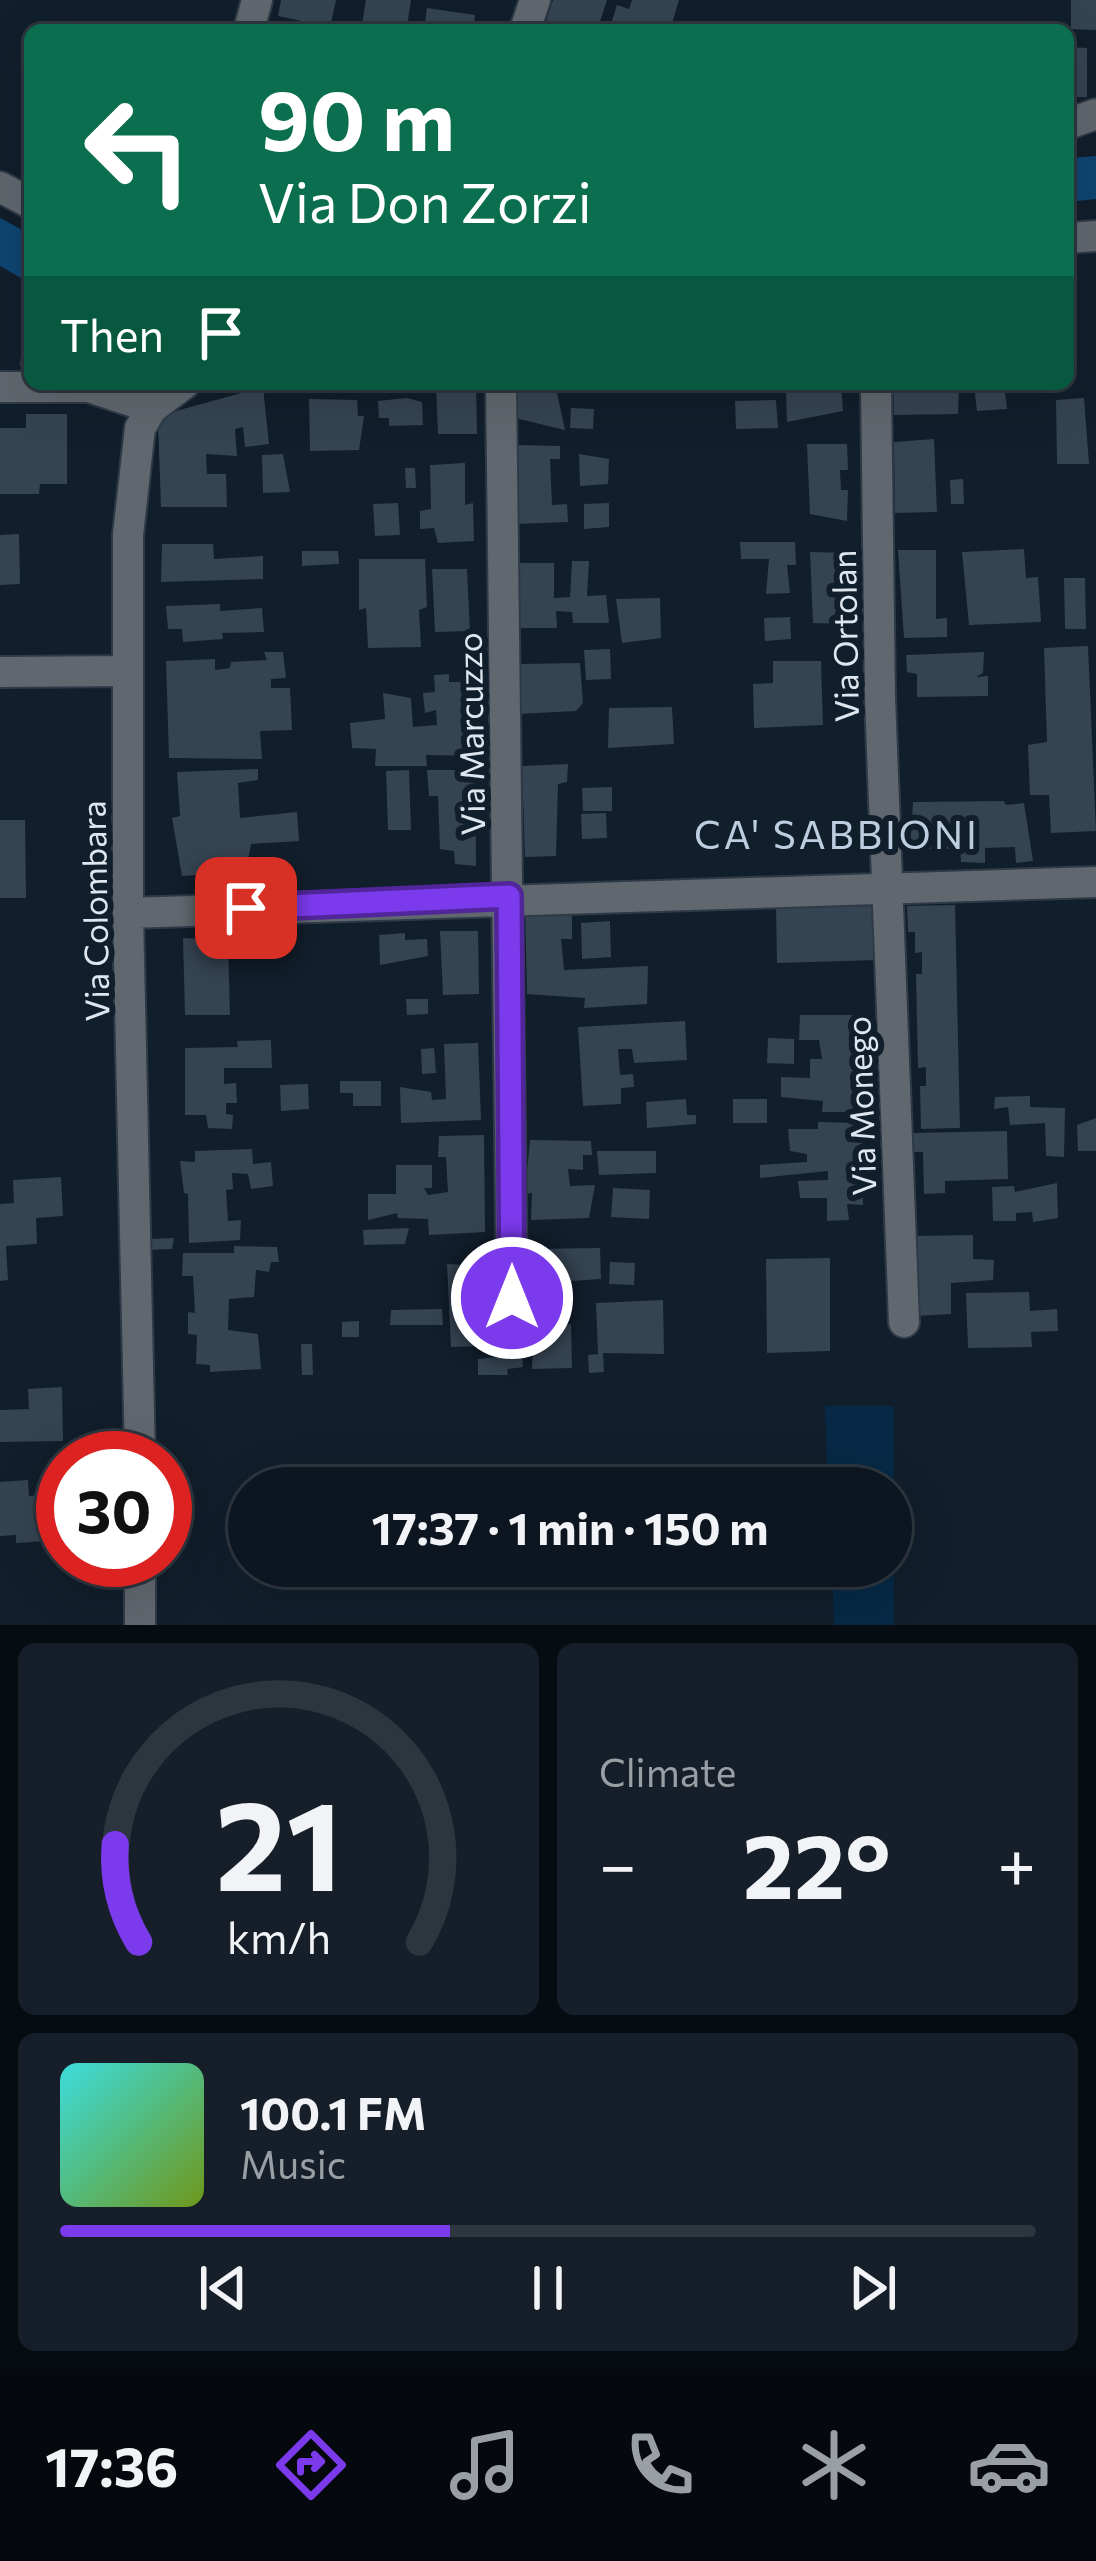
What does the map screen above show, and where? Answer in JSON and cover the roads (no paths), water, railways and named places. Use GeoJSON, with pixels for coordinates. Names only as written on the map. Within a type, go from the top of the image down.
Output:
{"type":"FeatureCollection","features":[{"type":"Feature","properties":{"kind":"street"},"geometry":{"type":"LineString","coordinates":[[127,390],[165,393]]}},
{"type":"Feature","properties":{"kind":"street","name":"Via Marcuzzo"},"geometry":{"type":"LineString","coordinates":[[501,390],[512,1298]]}},
{"type":"Feature","properties":{"kind":"street","name":"Via Ortolan"},"geometry":{"type":"LineString","coordinates":[[876,390],[888,886]]}},
{"type":"Feature","properties":{"kind":"street","name":"Via Colombara"},"geometry":{"type":"LineString","coordinates":[[139,1431],[128,913],[128,671],[134,450],[165,393]]}},
{"type":"Feature","properties":{"kind":"street"},"geometry":{"type":"LineString","coordinates":[[0,672],[128,671]]}},
{"type":"Feature","properties":{"kind":"street"},"geometry":{"type":"LineString","coordinates":[[128,913],[509,896],[1096,882]]}},
{"type":"Feature","properties":{"kind":"street","name":"Via Monego"},"geometry":{"type":"LineString","coordinates":[[888,886],[904,1322]]}},
{"type":"Feature","properties":{"kind":"street"},"geometry":{"type":"LineString","coordinates":[[140,1587],[140,1625]]}},
{"type":"Feature","properties":{"kind":"district","name":"CA' SABBIONI"},"geometry":{"type":"Point","coordinates":[837,833]}}]}
